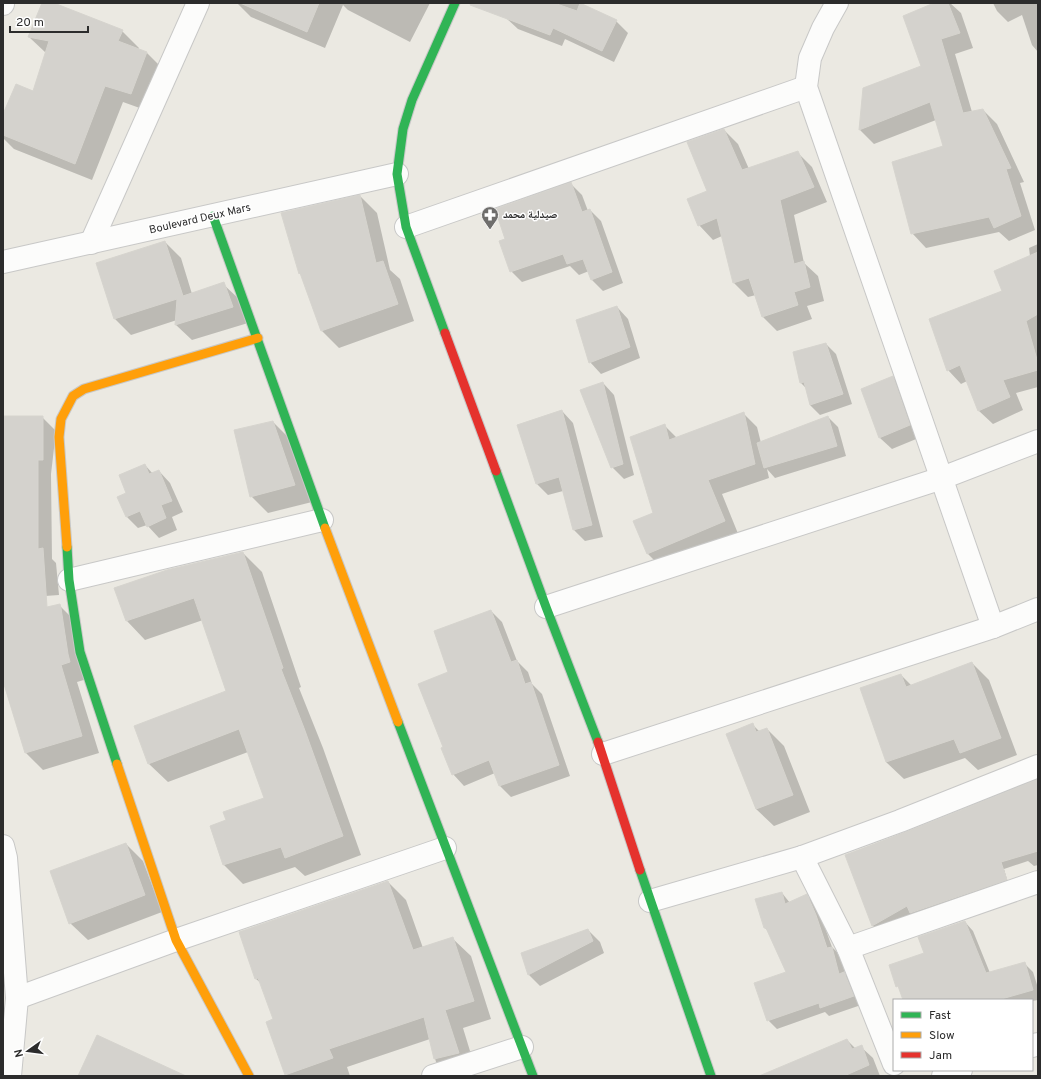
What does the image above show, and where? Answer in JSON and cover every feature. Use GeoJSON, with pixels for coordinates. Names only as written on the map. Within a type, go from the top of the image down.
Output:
{"type":"FeatureCollection","features":[{"type":"Feature","properties":{"kind":"street"},"geometry":{"type":"LineString","coordinates":[[91,243],[198,3]]}},
{"type":"Feature","properties":{"kind":"street"},"geometry":{"type":"LineString","coordinates":[[455,3],[412,100],[403,129],[397,174],[406,227],[546,607],[603,754],[650,900],[711,1076]]}},
{"type":"Feature","properties":{"kind":"street"},"geometry":{"type":"LineString","coordinates":[[837,3],[823,28],[810,58],[806,87],[993,627]]}},
{"type":"Feature","properties":{"kind":"street"},"geometry":{"type":"LineString","coordinates":[[406,227],[806,87]]}},
{"type":"Feature","properties":{"kind":"street","name":"Boulevard Deux Mars"},"geometry":{"type":"LineString","coordinates":[[3,262],[397,174]]}},
{"type":"Feature","properties":{"kind":"street"},"geometry":{"type":"LineString","coordinates":[[213,216],[322,520],[445,848],[533,1076]]}},
{"type":"Feature","properties":{"kind":"street"},"geometry":{"type":"LineString","coordinates":[[249,1076],[176,940],[80,652],[69,580],[59,437],[62,419],[73,396],[84,389],[258,338]]}},
{"type":"Feature","properties":{"kind":"street"},"geometry":{"type":"LineString","coordinates":[[546,607],[942,478],[1038,441]]}},
{"type":"Feature","properties":{"kind":"street"},"geometry":{"type":"LineString","coordinates":[[69,580],[322,520]]}},
{"type":"Feature","properties":{"kind":"street"},"geometry":{"type":"LineString","coordinates":[[603,754],[993,627],[1038,609]]}},
{"type":"Feature","properties":{"kind":"street"},"geometry":{"type":"LineString","coordinates":[[650,900],[802,857],[1037,771]]}},
{"type":"Feature","properties":{"kind":"street"},"geometry":{"type":"LineString","coordinates":[[3,846],[6,858],[17,998],[10,1076]]}},
{"type":"Feature","properties":{"kind":"street"},"geometry":{"type":"LineString","coordinates":[[17,998],[176,940],[445,848]]}},
{"type":"Feature","properties":{"kind":"street"},"geometry":{"type":"LineString","coordinates":[[802,857],[848,948],[893,1061]]}},
{"type":"Feature","properties":{"kind":"street"},"geometry":{"type":"LineString","coordinates":[[848,948],[1038,882]]}},
{"type":"Feature","properties":{"kind":"street"},"geometry":{"type":"LineString","coordinates":[[433,1076],[522,1047]]}},
{"type":"Feature","properties":{"kind":"street"},"geometry":{"type":"LineString","coordinates":[[943,1076],[958,1071]]}},
{"type":"Feature","properties":{"kind":"building"},"geometry":{"type":"Polygon","coordinates":[[[42,3],[54,3],[123,30],[118,41],[147,52],[131,94],[105,86],[75,164],[3,135],[3,114],[16,84],[33,91],[49,41],[28,37],[42,3]]]}},
{"type":"Feature","properties":{"kind":"building"},"geometry":{"type":"Polygon","coordinates":[[[240,3],[319,3],[307,32],[240,3]]]}},
{"type":"Feature","properties":{"kind":"building"},"geometry":{"type":"Polygon","coordinates":[[[471,3],[554,3],[577,11],[580,3],[617,20],[602,51],[553,28],[550,35],[470,5],[471,3]]]}},
{"type":"Feature","properties":{"kind":"building"},"geometry":{"type":"Polygon","coordinates":[[[934,3],[948,3],[960,33],[941,39],[963,113],[983,109],[1011,168],[1006,169],[1021,216],[994,228],[989,217],[911,234],[892,162],[943,146],[930,102],[859,130],[863,88],[921,66],[903,16],[934,3]]]}},
{"type":"Feature","properties":{"kind":"building"},"geometry":{"type":"Polygon","coordinates":[[[724,129],[742,170],[798,151],[814,187],[780,200],[794,264],[804,261],[810,287],[794,292],[798,305],[762,317],[749,278],[733,283],[717,218],[698,226],[687,199],[707,191],[687,142],[724,129]]]}},
{"type":"Feature","properties":{"kind":"building"},"geometry":{"type":"Polygon","coordinates":[[[571,182],[582,212],[590,209],[612,272],[591,280],[583,259],[567,264],[563,254],[510,272],[499,241],[505,239],[495,209],[571,182]]]}},
{"type":"Feature","properties":{"kind":"building"},"geometry":{"type":"Polygon","coordinates":[[[360,195],[376,263],[383,261],[398,304],[321,331],[300,273],[299,274],[281,213],[360,195]]]}},
{"type":"Feature","properties":{"kind":"building"},"geometry":{"type":"Polygon","coordinates":[[[165,241],[183,296],[224,282],[233,307],[175,325],[177,299],[114,319],[96,263],[165,241]]]}},
{"type":"Feature","properties":{"kind":"building"},"geometry":{"type":"Polygon","coordinates":[[[1038,252],[1038,314],[1026,321],[1038,363],[1038,370],[1003,380],[1010,397],[978,411],[960,365],[947,371],[929,319],[1002,291],[994,271],[1038,252]]]}},
{"type":"Feature","properties":{"kind":"building"},"geometry":{"type":"Polygon","coordinates":[[[617,306],[630,347],[589,363],[576,320],[617,306]]]}},
{"type":"Feature","properties":{"kind":"building"},"geometry":{"type":"Polygon","coordinates":[[[826,343],[843,394],[810,405],[804,382],[800,383],[793,352],[826,343]]]}},
{"type":"Feature","properties":{"kind":"building"},"geometry":{"type":"Polygon","coordinates":[[[893,376],[910,425],[879,438],[861,389],[893,376]]]}},
{"type":"Feature","properties":{"kind":"building"},"geometry":{"type":"Polygon","coordinates":[[[603,382],[623,464],[611,468],[580,390],[603,382]]]}},
{"type":"Feature","properties":{"kind":"building"},"geometry":{"type":"Polygon","coordinates":[[[562,410],[592,525],[573,530],[559,477],[536,484],[517,425],[562,410]]]}},
{"type":"Feature","properties":{"kind":"building"},"geometry":{"type":"Polygon","coordinates":[[[744,412],[755,464],[708,480],[725,521],[647,554],[633,521],[653,513],[630,437],[665,424],[669,440],[744,412]]]}},
{"type":"Feature","properties":{"kind":"building"},"geometry":{"type":"Polygon","coordinates":[[[3,416],[43,416],[43,460],[38,460],[38,549],[43,548],[47,607],[60,604],[61,608],[70,662],[61,665],[82,736],[25,753],[3,681],[3,416]]]}},
{"type":"Feature","properties":{"kind":"building"},"geometry":{"type":"Polygon","coordinates":[[[828,416],[837,446],[764,468],[757,443],[828,416]]]}},
{"type":"Feature","properties":{"kind":"building"},"geometry":{"type":"Polygon","coordinates":[[[273,421],[295,485],[250,497],[234,430],[273,421]]]}},
{"type":"Feature","properties":{"kind":"building"},"geometry":{"type":"Polygon","coordinates":[[[145,464],[149,474],[159,470],[172,501],[161,505],[166,518],[147,527],[140,511],[126,517],[117,497],[126,493],[119,475],[145,464]]]}},
{"type":"Feature","properties":{"kind":"building"},"geometry":{"type":"Polygon","coordinates":[[[243,552],[283,668],[281,669],[343,836],[285,858],[281,847],[223,865],[210,826],[226,820],[223,812],[264,798],[239,729],[148,764],[134,726],[226,691],[194,598],[126,621],[114,588],[167,570],[243,552]]]}},
{"type":"Feature","properties":{"kind":"building"},"geometry":{"type":"Polygon","coordinates":[[[491,610],[511,662],[517,660],[525,684],[531,682],[559,765],[499,786],[489,760],[452,775],[441,748],[443,747],[418,684],[448,672],[434,631],[491,610]]]}},
{"type":"Feature","properties":{"kind":"building"},"geometry":{"type":"Polygon","coordinates":[[[972,662],[1001,738],[960,753],[954,739],[886,762],[860,688],[901,674],[906,687],[972,662]]]}},
{"type":"Feature","properties":{"kind":"building"},"geometry":{"type":"Polygon","coordinates":[[[753,723],[756,732],[767,728],[793,795],[756,809],[726,734],[753,723]]]}},
{"type":"Feature","properties":{"kind":"building"},"geometry":{"type":"Polygon","coordinates":[[[1038,779],[1038,851],[1001,862],[1007,880],[910,913],[907,906],[872,926],[845,855],[1038,779]]]}},
{"type":"Feature","properties":{"kind":"building"},"geometry":{"type":"Polygon","coordinates":[[[126,843],[145,895],[69,924],[50,871],[126,843]]]}},
{"type":"Feature","properties":{"kind":"building"},"geometry":{"type":"Polygon","coordinates":[[[388,881],[413,950],[453,937],[474,1001],[445,1010],[459,1053],[434,1059],[424,1017],[329,1049],[333,1058],[285,1075],[266,1022],[273,1019],[258,978],[255,979],[239,932],[388,881]]]}},
{"type":"Feature","properties":{"kind":"building"},"geometry":{"type":"Polygon","coordinates":[[[782,892],[785,904],[807,894],[827,948],[832,947],[839,974],[844,972],[854,996],[820,1008],[819,1003],[767,1021],[754,983],[786,972],[766,928],[764,928],[755,899],[782,892]]]}},
{"type":"Feature","properties":{"kind":"building"},"geometry":{"type":"Polygon","coordinates":[[[965,921],[986,973],[1025,962],[1033,990],[1002,999],[903,999],[898,986],[896,987],[889,965],[924,953],[918,937],[965,921]]]}},
{"type":"Feature","properties":{"kind":"building"},"geometry":{"type":"Polygon","coordinates":[[[588,929],[593,941],[528,975],[521,953],[588,929]]]}},
{"type":"Feature","properties":{"kind":"building"},"geometry":{"type":"Polygon","coordinates":[[[97,1035],[186,1076],[78,1076],[97,1035]]]}},
{"type":"Feature","properties":{"kind":"building"},"geometry":{"type":"Polygon","coordinates":[[[847,1039],[852,1049],[862,1045],[869,1065],[844,1076],[759,1076],[847,1039]]]}},
{"type":"Feature","properties":{"kind":"traffic: fast"},"geometry":{"type":"LineString","coordinates":[[445,333],[406,227],[397,174],[403,129],[412,100],[455,3]]}},
{"type":"Feature","properties":{"kind":"traffic: fast"},"geometry":{"type":"LineString","coordinates":[[213,216],[325,528]]}},
{"type":"Feature","properties":{"kind":"traffic: fast"},"geometry":{"type":"LineString","coordinates":[[496,471],[598,742]]}},
{"type":"Feature","properties":{"kind":"traffic: fast"},"geometry":{"type":"LineString","coordinates":[[67,547],[69,580],[80,652],[117,764]]}},
{"type":"Feature","properties":{"kind":"traffic: fast"},"geometry":{"type":"LineString","coordinates":[[398,722],[533,1076]]}},
{"type":"Feature","properties":{"kind":"traffic: fast"},"geometry":{"type":"LineString","coordinates":[[640,870],[711,1076]]}},
{"type":"Feature","properties":{"kind":"traffic: slow"},"geometry":{"type":"LineString","coordinates":[[67,547],[59,437],[61,419],[73,396],[84,389],[258,338]]}},
{"type":"Feature","properties":{"kind":"traffic: slow"},"geometry":{"type":"LineString","coordinates":[[325,528],[398,722]]}},
{"type":"Feature","properties":{"kind":"traffic: slow"},"geometry":{"type":"LineString","coordinates":[[117,764],[176,940],[249,1076]]}},
{"type":"Feature","properties":{"kind":"traffic: jam"},"geometry":{"type":"LineString","coordinates":[[445,333],[496,471]]}},
{"type":"Feature","properties":{"kind":"traffic: jam"},"geometry":{"type":"LineString","coordinates":[[598,742],[640,870]]}},
{"type":"Feature","properties":{"kind":"place","name":"صيدلية محمد"},"geometry":{"type":"Point","coordinates":[490,230]}}]}
